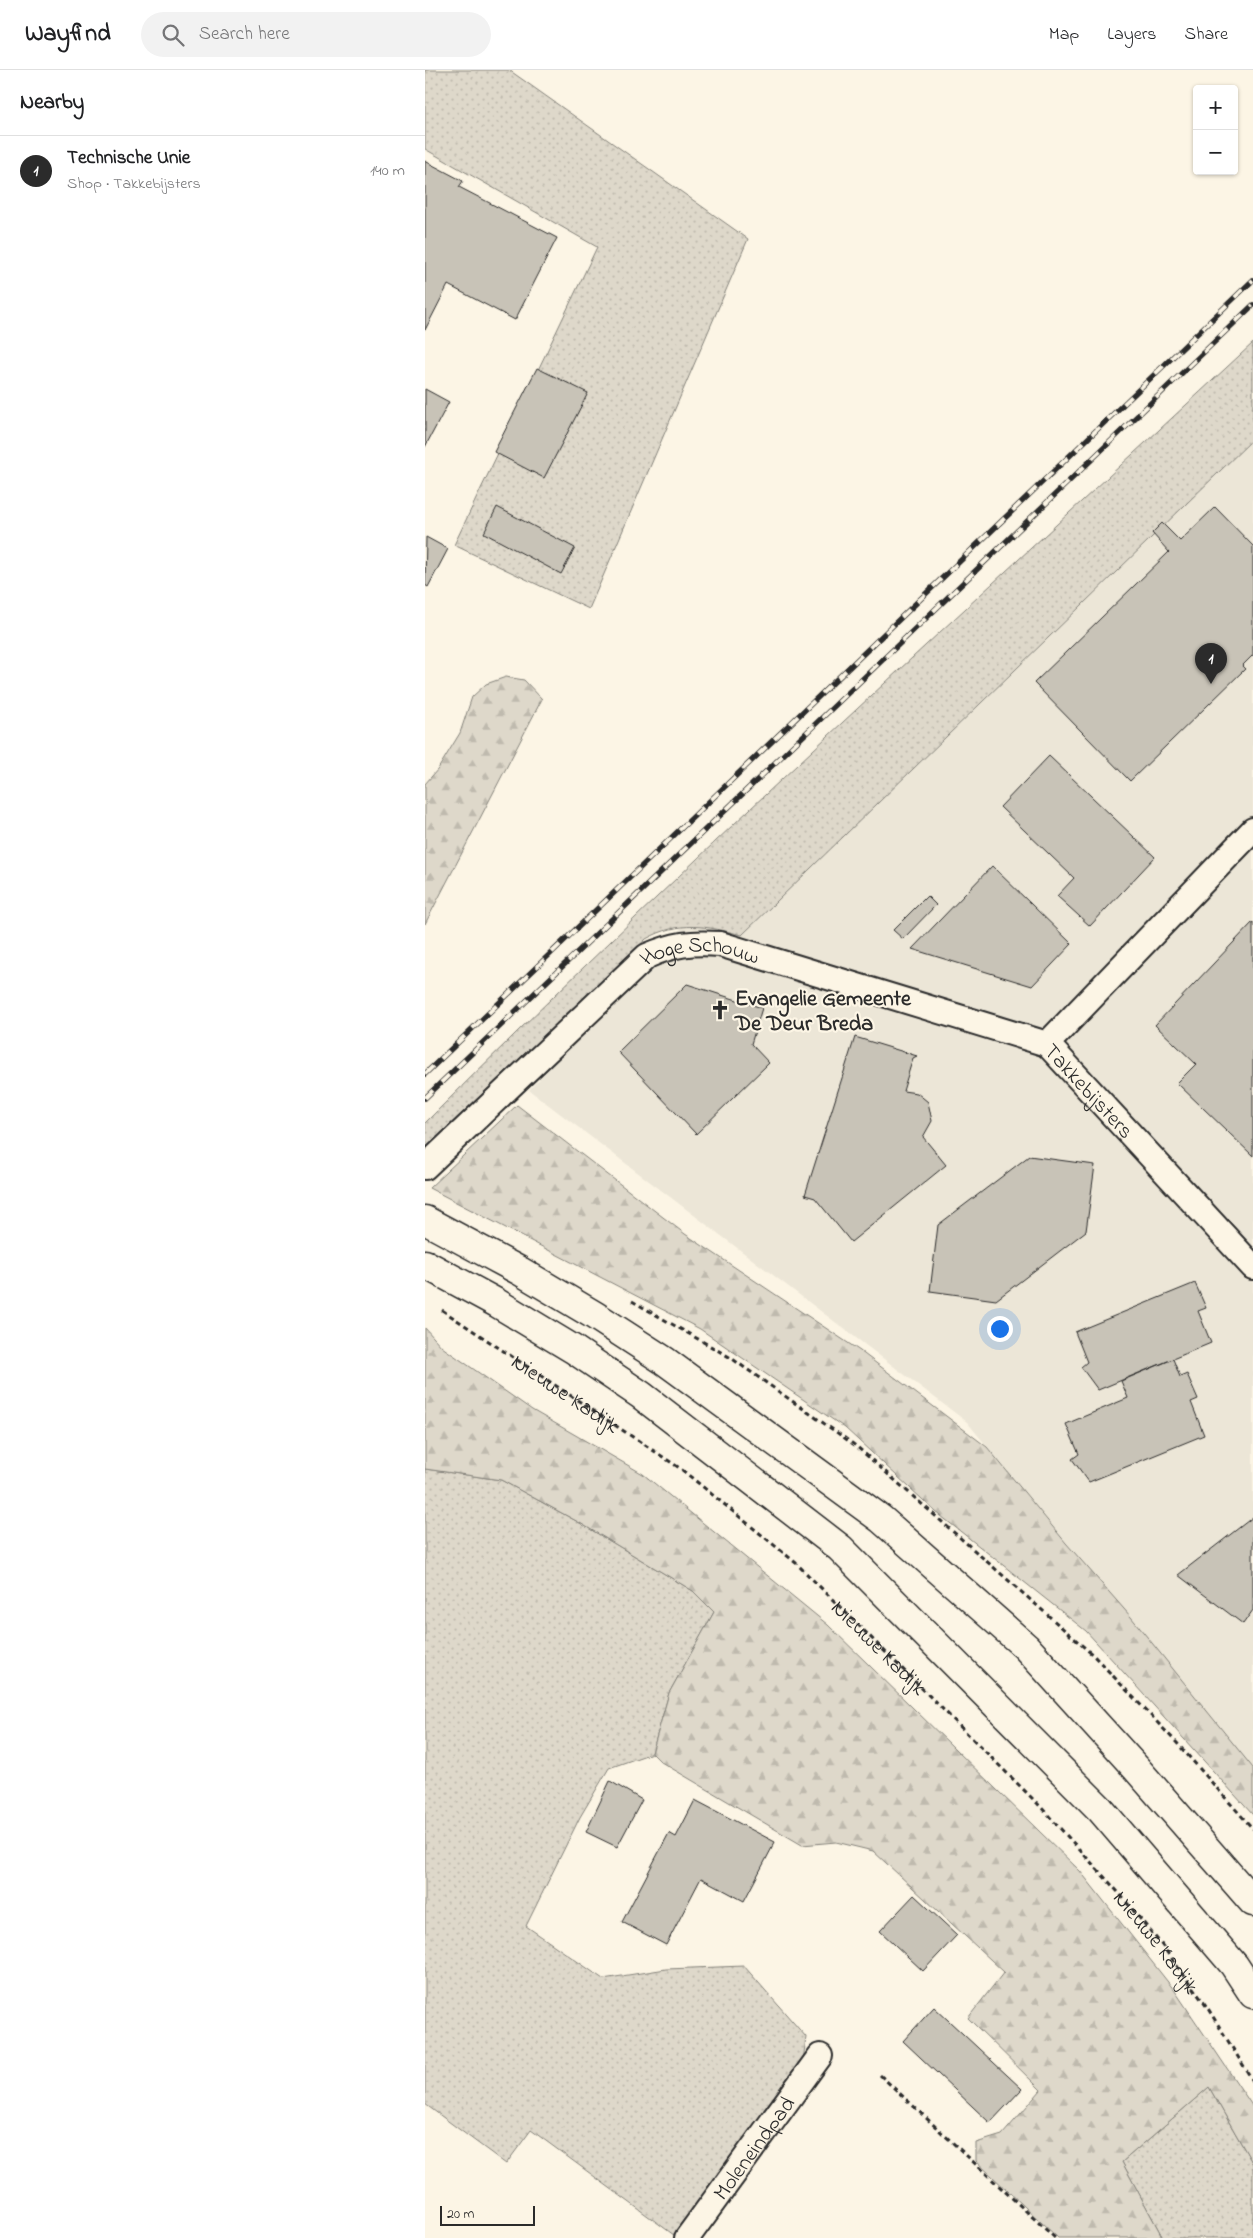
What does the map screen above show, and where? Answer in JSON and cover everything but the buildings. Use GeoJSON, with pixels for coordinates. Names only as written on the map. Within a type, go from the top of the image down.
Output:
{"type":"FeatureCollection","features":[{"type":"Feature","properties":{"kind":"main road"},"geometry":{"type":"LineString","coordinates":[[433,1225],[521,1271],[649,1351],[881,1519],[1027,1647],[1253,1902]]}},
{"type":"Feature","properties":{"kind":"main road","name":"Nieuwe Kadijk"},"geometry":{"type":"LineString","coordinates":[[425,1264],[497,1303],[573,1349],[641,1395],[840,1548],[1101,1809],[1234,1966],[1253,1994]]}},
{"type":"Feature","properties":{"kind":"street","name":"Takkebijsters"},"geometry":{"type":"LineString","coordinates":[[1253,830],[1047,1044],[1253,1267]]}},
{"type":"Feature","properties":{"kind":"street","name":"Hoge Schouw"},"geometry":{"type":"LineString","coordinates":[[425,1167],[647,956],[669,946],[695,942],[721,944],[1047,1044]]}},
{"type":"Feature","properties":{"kind":"street","name":"Moleneindpad"},"geometry":{"type":"LineString","coordinates":[[687,2238],[820,2056]]}},
{"type":"Feature","properties":{"kind":"path","name":"Nieuwe Kadijk"},"geometry":{"type":"LineString","coordinates":[[442,1310],[681,1469],[796,1563],[1038,1804],[1118,1892],[1161,1944],[1207,2007],[1253,2081]]}},
{"type":"Feature","properties":{"kind":"path"},"geometry":{"type":"LineString","coordinates":[[880,2075],[1055,2238]]}},
{"type":"Feature","properties":{"kind":"shaded area"},"geometry":{"type":"Polygon","coordinates":[[[1253,439],[1253,1770],[967,1422],[529,1090],[683,926],[709,926],[742,935],[1253,439]]]}},
{"type":"Feature","properties":{"kind":"green space"},"geometry":{"type":"Polygon","coordinates":[[[425,70],[509,70],[748,239],[589,609],[454,545],[597,247],[425,149],[425,70]]]}},
{"type":"Feature","properties":{"kind":"green space"},"geometry":{"type":"Polygon","coordinates":[[[1253,343],[1253,439],[742,935],[693,926],[670,929],[646,939],[425,1148],[425,1123],[526,1023],[731,826],[1253,343]]]}},
{"type":"Feature","properties":{"kind":"green space"},"geometry":{"type":"Polygon","coordinates":[[[506,677],[524,680],[542,699],[425,924],[425,784],[438,769],[460,733],[472,697],[486,684],[506,677]]]}},
{"type":"Feature","properties":{"kind":"green space"},"geometry":{"type":"Polygon","coordinates":[[[517,1105],[685,1234],[860,1351],[987,1447],[1066,1543],[1131,1617],[1253,1768],[1253,1815],[1086,1631],[936,1512],[845,1428],[700,1329],[429,1188],[517,1105]]]}},
{"type":"Feature","properties":{"kind":"green space"},"geometry":{"type":"Polygon","coordinates":[[[425,1328],[442,1347],[532,1410],[643,1474],[828,1625],[1080,1871],[1175,1991],[1251,2104],[1253,2108],[1253,2164],[1209,2087],[1122,2162],[1163,2238],[1058,2238],[976,2161],[976,2143],[1002,2135],[1041,2090],[968,2018],[1004,1972],[873,1851],[836,1842],[802,1845],[661,1762],[652,1753],[669,1693],[714,1612],[693,1591],[580,1523],[501,1480],[425,1469],[425,1328]]]}},
{"type":"Feature","properties":{"kind":"green space"},"geometry":{"type":"Polygon","coordinates":[[[425,1469],[501,1480],[580,1523],[693,1591],[714,1612],[669,1693],[652,1753],[609,1768],[580,1817],[526,1926],[603,1979],[666,1969],[744,1966],[806,2037],[803,2062],[678,2238],[531,2130],[506,2164],[425,2104],[425,1469]]]}},
{"type":"Feature","properties":{"kind":"green space"},"geometry":{"type":"Polygon","coordinates":[[[1209,2087],[1253,2164],[1253,2238],[1163,2238],[1122,2162],[1209,2087]]]}},
{"type":"Feature","properties":{"kind":"railway"},"geometry":{"type":"LineString","coordinates":[[425,1074],[1253,280]]}},
{"type":"Feature","properties":{"kind":"railway"},"geometry":{"type":"LineString","coordinates":[[425,1098],[1253,305]]}},
{"type":"Feature","properties":{"kind":"place","name":"Technische Unie"},"geometry":{"type":"Point","coordinates":[1211,684]}},
{"type":"Feature","properties":{"kind":"place","name":"Evangelie Gemeente De Deur Breda"},"geometry":{"type":"Point","coordinates":[720,1010]}}]}
